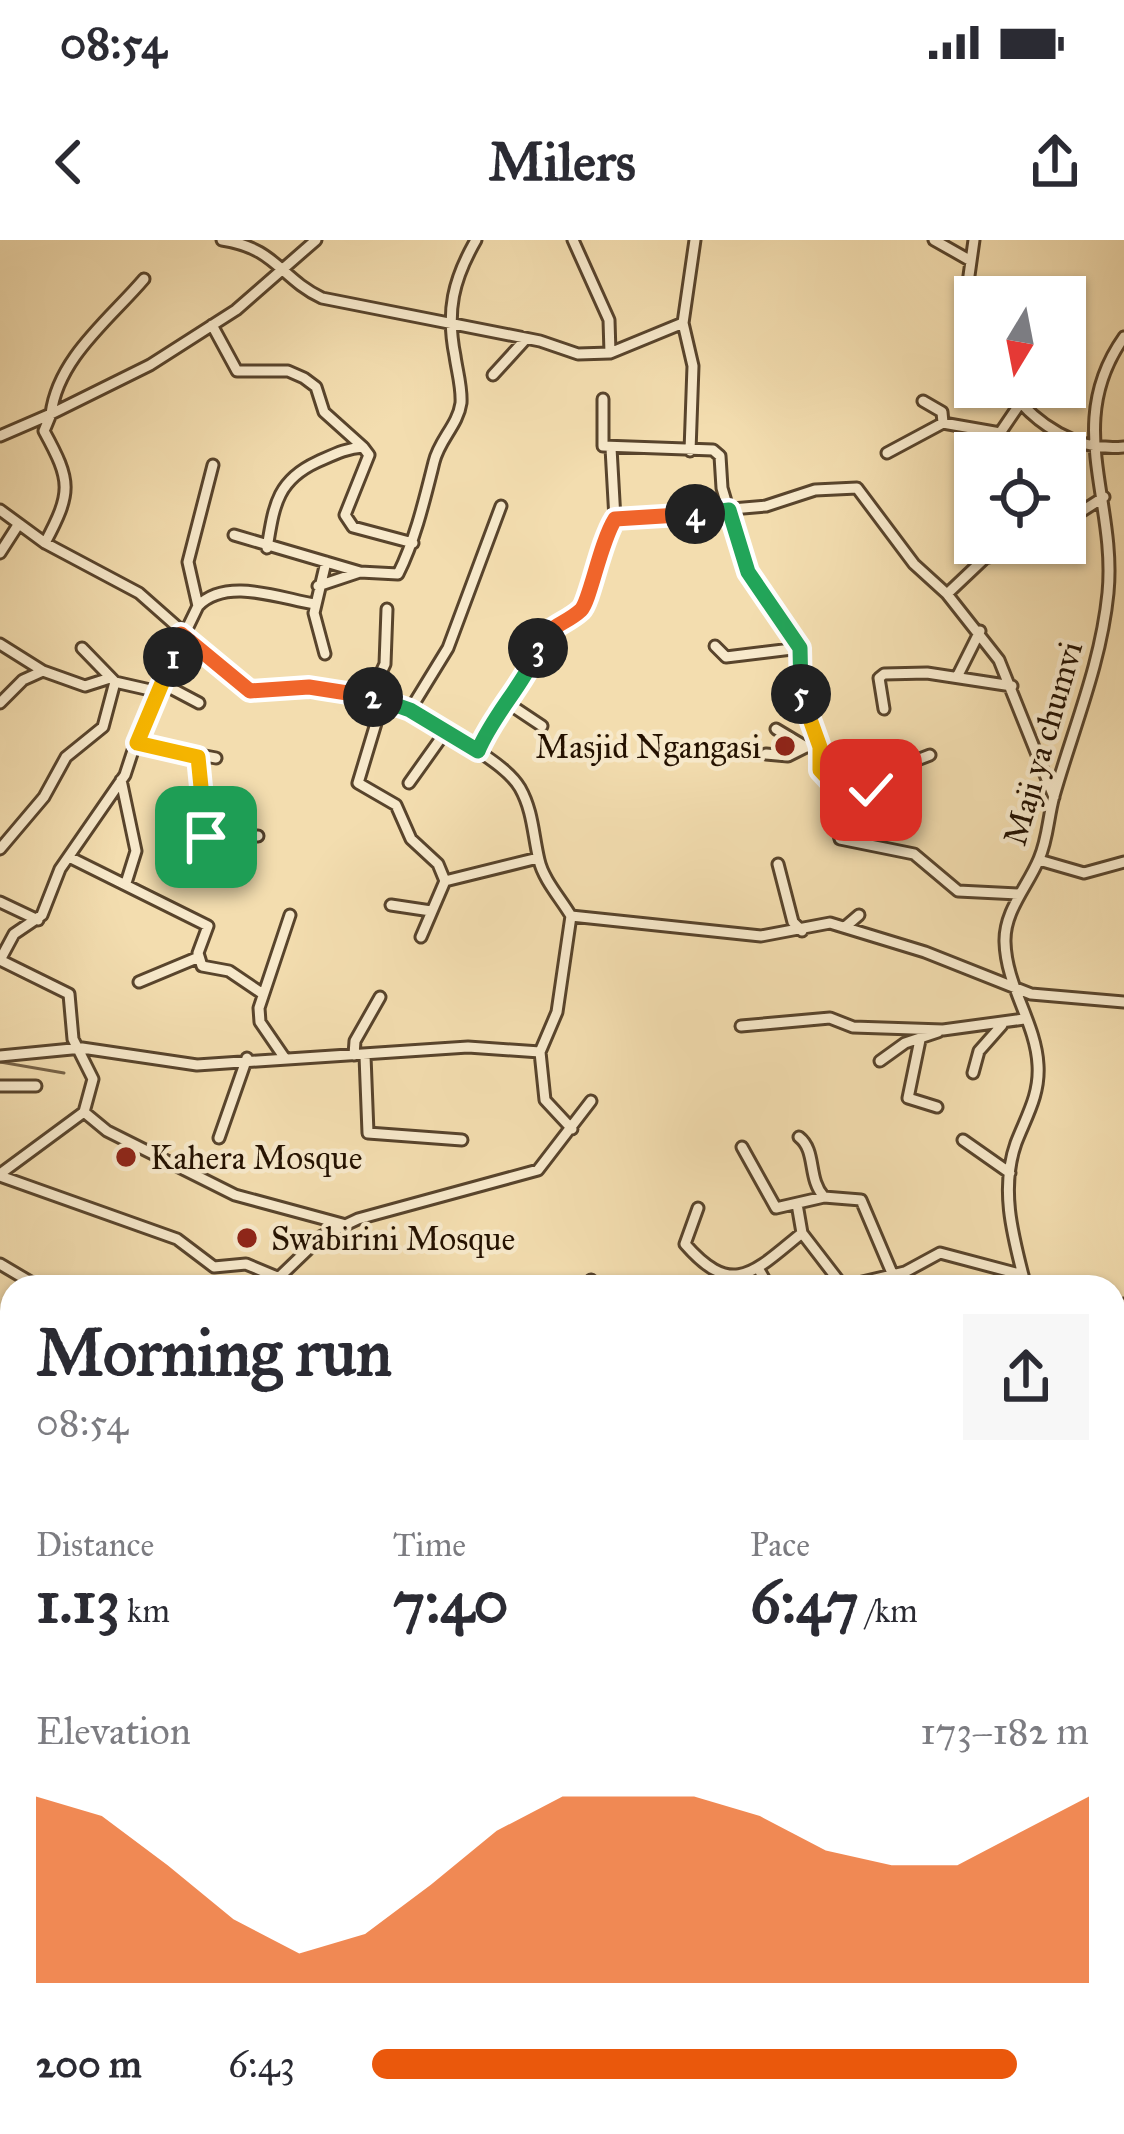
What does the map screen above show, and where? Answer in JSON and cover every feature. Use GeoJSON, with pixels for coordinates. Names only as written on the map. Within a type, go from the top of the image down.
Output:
{"type":"FeatureCollection","features":[{"type":"Feature","properties":{"kind":"street"},"geometry":{"type":"LineString","coordinates":[[222,240],[253,242],[284,265],[298,286],[322,298],[448,321],[578,354],[610,352],[683,323]]}},
{"type":"Feature","properties":{"kind":"street"},"geometry":{"type":"LineString","coordinates":[[0,436],[132,375],[212,325],[316,240]]}},
{"type":"Feature","properties":{"kind":"street"},"geometry":{"type":"LineString","coordinates":[[234,535],[360,572],[398,574],[413,543],[412,527],[426,500],[434,460],[459,417],[461,395],[448,321],[454,286],[476,240]]}},
{"type":"Feature","properties":{"kind":"street"},"geometry":{"type":"LineString","coordinates":[[573,240],[609,320],[610,352]]}},
{"type":"Feature","properties":{"kind":"street"},"geometry":{"type":"LineString","coordinates":[[690,451],[693,366],[683,323],[695,240]]}},
{"type":"Feature","properties":{"kind":"street"},"geometry":{"type":"LineString","coordinates":[[934,240],[971,261]]}},
{"type":"Feature","properties":{"kind":"street"},"geometry":{"type":"LineString","coordinates":[[969,276],[974,240]]}},
{"type":"Feature","properties":{"kind":"street"},"geometry":{"type":"LineString","coordinates":[[44,543],[68,490],[66,471],[44,431],[56,388],[144,279]]}},
{"type":"Feature","properties":{"kind":"street"},"geometry":{"type":"LineString","coordinates":[[212,325],[237,370],[288,371],[316,388],[323,412],[369,455],[345,515],[352,526],[413,543]]}},
{"type":"Feature","properties":{"kind":"street"},"geometry":{"type":"LineString","coordinates":[[493,375],[519,349],[524,340],[520,337]]}},
{"type":"Feature","properties":{"kind":"street","name":"Maji ya chumvi"},"geometry":{"type":"LineString","coordinates":[[1010,1173],[1038,1086],[1036,1048],[1013,986],[1004,939],[1039,860],[1100,641],[1108,535],[1091,450],[1100,385],[1124,337]]}},
{"type":"Feature","properties":{"kind":"street"},"geometry":{"type":"LineString","coordinates":[[603,399],[602,446],[718,452],[748,572],[800,648],[803,705],[820,747],[822,773],[855,808]]}},
{"type":"Feature","properties":{"kind":"street"},"geometry":{"type":"LineString","coordinates":[[923,401],[941,412],[943,423]]}},
{"type":"Feature","properties":{"kind":"street"},"geometry":{"type":"LineString","coordinates":[[887,453],[943,423],[1000,433],[1017,408]]}},
{"type":"Feature","properties":{"kind":"street"},"geometry":{"type":"LineString","coordinates":[[1024,408],[1091,450],[1124,447]]}},
{"type":"Feature","properties":{"kind":"street"},"geometry":{"type":"LineString","coordinates":[[267,548],[270,515],[283,485],[312,464],[363,447]]}},
{"type":"Feature","properties":{"kind":"street"},"geometry":{"type":"LineString","coordinates":[[478,751],[551,626],[580,611],[589,599],[598,551],[615,519],[611,448]]}},
{"type":"Feature","properties":{"kind":"street"},"geometry":{"type":"LineString","coordinates":[[198,605],[188,562],[213,464]]}},
{"type":"Feature","properties":{"kind":"street"},"geometry":{"type":"LineString","coordinates":[[615,519],[766,506],[815,490],[857,488],[914,564],[980,631],[1012,686],[1054,797]]}},
{"type":"Feature","properties":{"kind":"street"},"geometry":{"type":"LineString","coordinates":[[1086,509],[1104,497]]}},
{"type":"Feature","properties":{"kind":"street"},"geometry":{"type":"LineString","coordinates":[[410,710],[448,648],[501,506]]}},
{"type":"Feature","properties":{"kind":"street"},"geometry":{"type":"LineString","coordinates":[[0,510],[44,543],[139,593],[250,691],[309,687],[382,700],[446,731],[518,784],[529,807],[538,858],[571,916],[557,1012],[541,1052],[545,1100],[572,1129]]}},
{"type":"Feature","properties":{"kind":"street"},"geometry":{"type":"LineString","coordinates":[[0,553],[18,525]]}},
{"type":"Feature","properties":{"kind":"street"},"geometry":{"type":"LineString","coordinates":[[1108,535],[1124,535]]}},
{"type":"Feature","properties":{"kind":"street"},"geometry":{"type":"LineString","coordinates":[[325,654],[314,604],[326,562]]}},
{"type":"Feature","properties":{"kind":"street"},"geometry":{"type":"LineString","coordinates":[[947,594],[979,564]]}},
{"type":"Feature","properties":{"kind":"street"},"geometry":{"type":"LineString","coordinates":[[318,586],[360,572]]}},
{"type":"Feature","properties":{"kind":"street"},"geometry":{"type":"LineString","coordinates":[[0,1175],[84,1112],[93,1079],[82,1048],[73,1039],[69,994],[0,960],[14,934],[38,920],[69,857],[122,779],[181,634],[198,605],[213,595],[243,588],[271,599],[314,604]]}},
{"type":"Feature","properties":{"kind":"street"},"geometry":{"type":"LineString","coordinates":[[370,696],[385,664],[387,609]]}},
{"type":"Feature","properties":{"kind":"street"},"geometry":{"type":"LineString","coordinates":[[957,677],[980,631]]}},
{"type":"Feature","properties":{"kind":"street"},"geometry":{"type":"LineString","coordinates":[[0,644],[43,671],[85,686],[112,680],[161,688],[199,704]]}},
{"type":"Feature","properties":{"kind":"street"},"geometry":{"type":"LineString","coordinates":[[715,646],[726,657],[800,648]]}},
{"type":"Feature","properties":{"kind":"street"},"geometry":{"type":"LineString","coordinates":[[82,648],[112,680]]}},
{"type":"Feature","properties":{"kind":"street"},"geometry":{"type":"LineString","coordinates":[[0,703],[23,680],[43,671]]}},
{"type":"Feature","properties":{"kind":"street"},"geometry":{"type":"LineString","coordinates":[[884,710],[880,678],[884,674],[957,677],[1012,686]]}},
{"type":"Feature","properties":{"kind":"street"},"geometry":{"type":"LineString","coordinates":[[0,850],[44,797],[66,757],[103,727],[112,680]]}},
{"type":"Feature","properties":{"kind":"street"},"geometry":{"type":"LineString","coordinates":[[382,700],[358,783],[396,805],[411,839],[438,864],[445,881],[421,937]]}},
{"type":"Feature","properties":{"kind":"street"},"geometry":{"type":"LineString","coordinates":[[506,701],[542,725]]}},
{"type":"Feature","properties":{"kind":"street"},"geometry":{"type":"LineString","coordinates":[[776,729],[806,747]]}},
{"type":"Feature","properties":{"kind":"street"},"geometry":{"type":"LineString","coordinates":[[409,783],[446,731]]}},
{"type":"Feature","properties":{"kind":"street"},"geometry":{"type":"LineString","coordinates":[[137,743],[216,758]]}},
{"type":"Feature","properties":{"kind":"street"},"geometry":{"type":"LineString","coordinates":[[766,754],[788,756],[806,747],[820,747]]}},
{"type":"Feature","properties":{"kind":"street"},"geometry":{"type":"LineString","coordinates":[[930,755],[899,767],[855,808],[838,831],[840,839],[914,854],[958,891],[1020,895]]}},
{"type":"Feature","properties":{"kind":"street"},"geometry":{"type":"LineString","coordinates":[[198,757],[206,837],[258,836]]}},
{"type":"Feature","properties":{"kind":"street"},"geometry":{"type":"LineString","coordinates":[[122,779],[136,851],[126,883]]}},
{"type":"Feature","properties":{"kind":"street"},"geometry":{"type":"LineString","coordinates":[[69,857],[208,926],[199,957],[202,966],[229,971],[260,992]]}},
{"type":"Feature","properties":{"kind":"street"},"geometry":{"type":"LineString","coordinates":[[445,881],[538,858]]}},
{"type":"Feature","properties":{"kind":"street"},"geometry":{"type":"LineString","coordinates":[[1039,860],[1084,873],[1124,862]]}},
{"type":"Feature","properties":{"kind":"street"},"geometry":{"type":"LineString","coordinates":[[778,864],[793,922],[803,932]]}},
{"type":"Feature","properties":{"kind":"street"},"geometry":{"type":"LineString","coordinates":[[0,902],[38,920]]}},
{"type":"Feature","properties":{"kind":"street"},"geometry":{"type":"LineString","coordinates":[[391,905],[430,911]]}},
{"type":"Feature","properties":{"kind":"street"},"geometry":{"type":"LineString","coordinates":[[284,1057],[260,1022],[260,992],[290,915]]}},
{"type":"Feature","properties":{"kind":"street"},"geometry":{"type":"LineString","coordinates":[[844,927],[859,915]]}},
{"type":"Feature","properties":{"kind":"street"},"geometry":{"type":"LineString","coordinates":[[571,916],[761,936],[803,932],[830,923],[1031,994],[1124,1002]]}},
{"type":"Feature","properties":{"kind":"street"},"geometry":{"type":"LineString","coordinates":[[140,982],[199,957]]}},
{"type":"Feature","properties":{"kind":"street"},"geometry":{"type":"LineString","coordinates":[[380,998],[355,1041],[368,1133],[462,1140]]}},
{"type":"Feature","properties":{"kind":"street"},"geometry":{"type":"LineString","coordinates":[[741,1026],[830,1018],[853,1027],[943,1030],[1024,1019]]}},
{"type":"Feature","properties":{"kind":"street"},"geometry":{"type":"LineString","coordinates":[[973,1073],[979,1051],[1002,1025]]}},
{"type":"Feature","properties":{"kind":"street"},"geometry":{"type":"LineString","coordinates":[[880,1061],[904,1043],[943,1030]]}},
{"type":"Feature","properties":{"kind":"street"},"geometry":{"type":"LineString","coordinates":[[920,1040],[908,1098],[937,1107]]}},
{"type":"Feature","properties":{"kind":"street"},"geometry":{"type":"LineString","coordinates":[[0,1055],[82,1048],[197,1065],[247,1058],[468,1047],[541,1052]]}},
{"type":"Feature","properties":{"kind":"street"},"geometry":{"type":"LineString","coordinates":[[219,1138],[247,1058]]}},
{"type":"Feature","properties":{"kind":"street"},"geometry":{"type":"LineString","coordinates":[[0,1086],[36,1086]]}},
{"type":"Feature","properties":{"kind":"street"},"geometry":{"type":"LineString","coordinates":[[280,1275],[322,1236],[346,1225],[538,1170],[591,1100]]}},
{"type":"Feature","properties":{"kind":"street"},"geometry":{"type":"LineString","coordinates":[[84,1112],[107,1131],[235,1195],[346,1225]]}},
{"type":"Feature","properties":{"kind":"street"},"geometry":{"type":"LineString","coordinates":[[799,1137],[809,1150],[811,1181],[824,1197]]}},
{"type":"Feature","properties":{"kind":"street"},"geometry":{"type":"LineString","coordinates":[[963,1140],[1010,1173],[1008,1204],[1023,1275]]}},
{"type":"Feature","properties":{"kind":"street"},"geometry":{"type":"LineString","coordinates":[[742,1147],[768,1201],[781,1209],[824,1197],[861,1200],[892,1273]]}},
{"type":"Feature","properties":{"kind":"street"},"geometry":{"type":"LineString","coordinates":[[0,1175],[177,1238],[214,1267],[245,1264],[273,1275]]}},
{"type":"Feature","properties":{"kind":"street"},"geometry":{"type":"LineString","coordinates":[[796,1204],[802,1233],[834,1275]]}},
{"type":"Feature","properties":{"kind":"street"},"geometry":{"type":"LineString","coordinates":[[698,1208],[683,1237],[707,1268],[721,1275]]}},
{"type":"Feature","properties":{"kind":"street"},"geometry":{"type":"LineString","coordinates":[[727,1275],[758,1268],[802,1233]]}},
{"type":"Feature","properties":{"kind":"street"},"geometry":{"type":"LineString","coordinates":[[884,1275],[921,1266],[940,1252],[1007,1275]]}},
{"type":"Feature","properties":{"kind":"street"},"geometry":{"type":"LineString","coordinates":[[758,1268],[762,1275]]}},
{"type":"Feature","properties":{"kind":"waterway"},"geometry":{"type":"LineString","coordinates":[[0,1062],[64,1073]]}},
{"type":"Feature","properties":{"kind":"place","name":"Masjid Ngangasi"},"geometry":{"type":"Point","coordinates":[785,746]}},
{"type":"Feature","properties":{"kind":"place","name":"Kahera Mosque"},"geometry":{"type":"Point","coordinates":[126,1157]}},
{"type":"Feature","properties":{"kind":"place","name":"Swabirini Mosque"},"geometry":{"type":"Point","coordinates":[247,1238]}},
{"type":"Feature","properties":{"kind":"route"},"geometry":{"type":"LineString","coordinates":[[206,837],[198,757],[137,743],[181,634],[250,691],[309,687],[370,696],[410,710],[478,751],[494,714],[531,668],[542,638],[589,599],[592,567],[615,519],[729,510],[748,572],[800,648],[801,694],[820,747],[820,770],[855,808],[871,790]]}}]}
